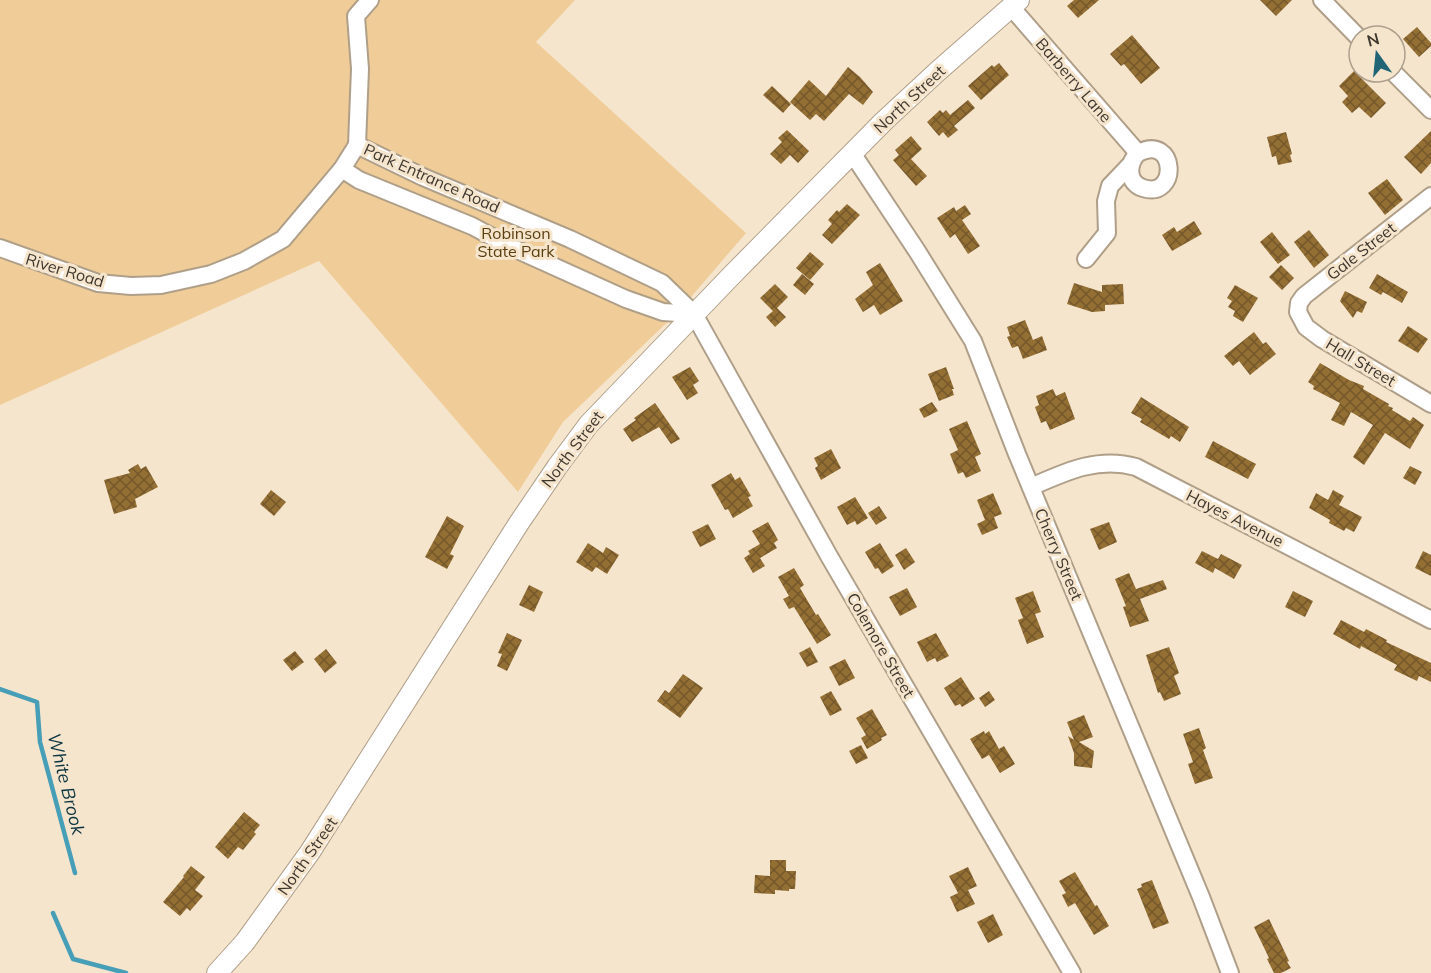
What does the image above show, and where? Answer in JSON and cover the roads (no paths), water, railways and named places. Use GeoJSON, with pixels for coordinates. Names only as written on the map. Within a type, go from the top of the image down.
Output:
{"type":"FeatureCollection","features":[{"type":"Feature","properties":{"kind":"main road","name":"North Street"},"geometry":{"type":"LineString","coordinates":[[217,973],[245,942],[316,844],[519,523],[557,467],[596,416],[852,153],[909,97],[1015,4]]}},
{"type":"Feature","properties":{"kind":"street"},"geometry":{"type":"LineString","coordinates":[[357,145],[360,69],[356,16],[370,0]]}},
{"type":"Feature","properties":{"kind":"street"},"geometry":{"type":"LineString","coordinates":[[1322,0],[1347,26]]}},
{"type":"Feature","properties":{"kind":"street","name":"Barberry Lane"},"geometry":{"type":"LineString","coordinates":[[1015,4],[1134,158],[1110,186],[1106,201],[1107,233],[1086,259]]}},
{"type":"Feature","properties":{"kind":"street"},"geometry":{"type":"LineString","coordinates":[[1405,84],[1431,110]]}},
{"type":"Feature","properties":{"kind":"street","name":"River Road"},"geometry":{"type":"LineString","coordinates":[[0,248],[98,283],[131,286],[161,285],[211,274],[244,261],[283,239],[342,169],[357,145]]}},
{"type":"Feature","properties":{"kind":"street","name":"Park Entrance Road"},"geometry":{"type":"LineString","coordinates":[[357,145],[423,177],[570,238],[662,283],[694,314]]}},
{"type":"Feature","properties":{"kind":"street","name":"Cherry Street"},"geometry":{"type":"LineString","coordinates":[[852,153],[918,251],[968,333],[1230,973]]}},
{"type":"Feature","properties":{"kind":"street"},"geometry":{"type":"LineString","coordinates":[[342,169],[359,180],[472,226],[513,248],[626,299],[663,312],[694,314]]}},
{"type":"Feature","properties":{"kind":"street","name":"Gale Street"},"geometry":{"type":"LineString","coordinates":[[1298,312],[1299,303],[1304,296],[1431,195]]}},
{"type":"Feature","properties":{"kind":"street","name":"Hall Street"},"geometry":{"type":"LineString","coordinates":[[1298,312],[1303,324],[1322,339],[1431,404]]}},
{"type":"Feature","properties":{"kind":"street","name":"Colemore Street"},"geometry":{"type":"LineString","coordinates":[[694,314],[841,576],[1072,973]]}},
{"type":"Feature","properties":{"kind":"street","name":"Hayes Avenue"},"geometry":{"type":"LineString","coordinates":[[1031,487],[1070,470],[1089,465],[1118,463],[1136,467],[1431,620]]}},
{"type":"Feature","properties":{"kind":"waterway","name":"White Brook"},"geometry":{"type":"LineString","coordinates":[[0,689],[37,702],[40,742],[75,873]]}},
{"type":"Feature","properties":{"kind":"waterway","name":"White Brook"},"geometry":{"type":"LineString","coordinates":[[53,913],[73,959],[126,973]]}},
{"type":"Feature","properties":{"kind":"park label","name":"Robinson State Park"},"geometry":{"type":"Point","coordinates":[516,242]}}]}
